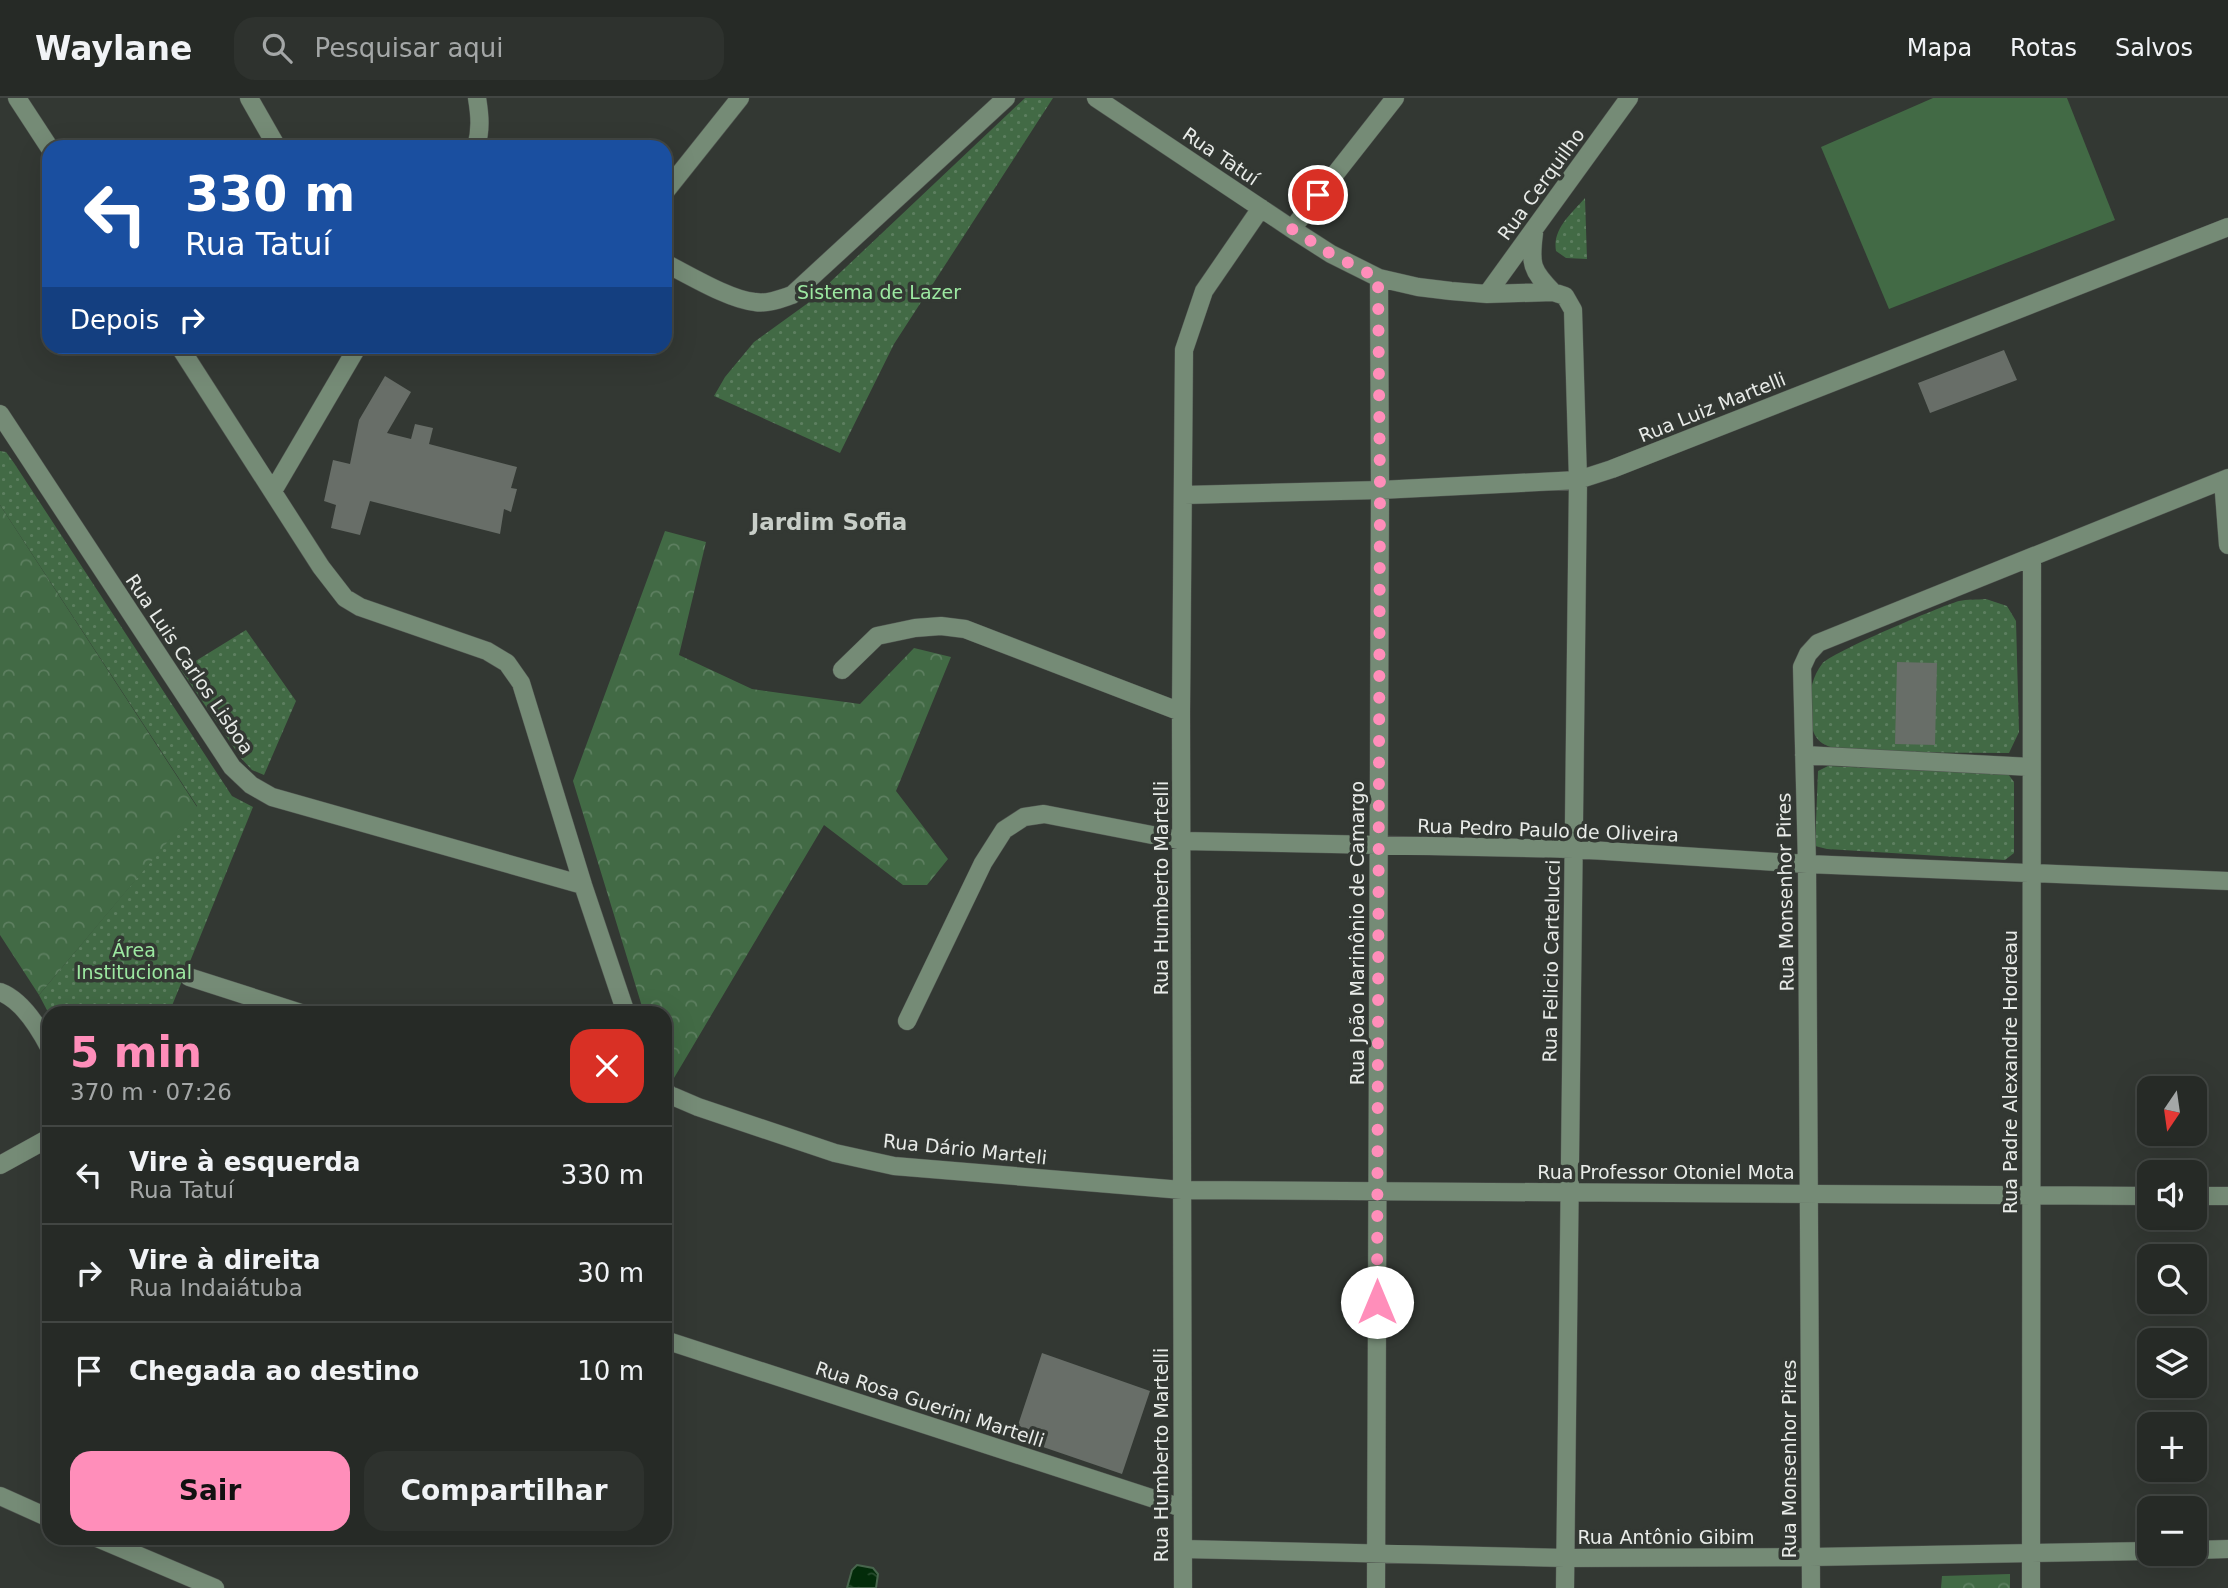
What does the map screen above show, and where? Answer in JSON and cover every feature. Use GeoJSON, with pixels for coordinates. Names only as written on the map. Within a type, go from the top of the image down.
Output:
{"type":"FeatureCollection","features":[{"type":"Feature","properties":{"kind":"street"},"geometry":{"type":"LineString","coordinates":[[17,98],[44,140]]}},
{"type":"Feature","properties":{"kind":"street"},"geometry":{"type":"LineString","coordinates":[[248,98],[273,140]]}},
{"type":"Feature","properties":{"kind":"street"},"geometry":{"type":"LineString","coordinates":[[477,98],[478,140]]}},
{"type":"Feature","properties":{"kind":"street"},"geometry":{"type":"LineString","coordinates":[[672,183],[740,98]]}},
{"type":"Feature","properties":{"kind":"street"},"geometry":{"type":"LineString","coordinates":[[672,266],[733,296],[754,302],[773,302],[792,295],[1006,98]]}},
{"type":"Feature","properties":{"kind":"street","name":"Rua Tatuí"},"geometry":{"type":"LineString","coordinates":[[1096,98],[1119,104],[1292,229],[1331,254],[1378,278],[1418,287],[1487,294],[1559,294]]}},
{"type":"Feature","properties":{"kind":"street"},"geometry":{"type":"LineString","coordinates":[[1292,229],[1395,98]]}},
{"type":"Feature","properties":{"kind":"street","name":"Rua Cerquilho"},"geometry":{"type":"LineString","coordinates":[[1487,294],[1629,98]]}},
{"type":"Feature","properties":{"kind":"street","name":"Rua Humberto Martelli"},"geometry":{"type":"LineString","coordinates":[[1183,1588],[1181,712],[1184,350],[1204,291],[1261,208]]}},
{"type":"Feature","properties":{"kind":"street","name":"Rua Luiz Martelli"},"geometry":{"type":"LineString","coordinates":[[1184,495],[1380,490],[1578,480],[1612,469],[2228,226]]}},
{"type":"Feature","properties":{"kind":"street"},"geometry":{"type":"LineString","coordinates":[[1534,229],[1531,257],[1534,268],[1559,294]]}},
{"type":"Feature","properties":{"kind":"street","name":"Rua João Marinônio de Camargo"},"geometry":{"type":"LineString","coordinates":[[1376,1588],[1380,490],[1378,278]]}},
{"type":"Feature","properties":{"kind":"street","name":"Rua Felicio Cartelucci"},"geometry":{"type":"LineString","coordinates":[[1559,294],[1573,310],[1578,480],[1565,1588]]}},
{"type":"Feature","properties":{"kind":"street"},"geometry":{"type":"LineString","coordinates":[[184,354],[321,567],[345,598],[360,607],[487,651],[507,663],[521,682],[583,885],[624,1006]]}},
{"type":"Feature","properties":{"kind":"street"},"geometry":{"type":"LineString","coordinates":[[273,491],[353,354]]}},
{"type":"Feature","properties":{"kind":"street","name":"Rua Luis Carlos Lisboa"},"geometry":{"type":"LineString","coordinates":[[1,419],[232,767],[251,785],[272,797],[583,885]]}},
{"type":"Feature","properties":{"kind":"street"},"geometry":{"type":"LineString","coordinates":[[2225,479],[2228,545]]}},
{"type":"Feature","properties":{"kind":"street","name":"Rua Monsenhor Pires"},"geometry":{"type":"LineString","coordinates":[[1811,1588],[1807,864],[1802,667],[1808,654],[1818,643],[2225,479]]}},
{"type":"Feature","properties":{"kind":"street","name":"Rua Padre Alexandre Hordeau"},"geometry":{"type":"LineString","coordinates":[[2031,1588],[2032,557]]}},
{"type":"Feature","properties":{"kind":"street"},"geometry":{"type":"LineString","coordinates":[[842,670],[877,636],[941,626],[965,629],[1181,712]]}},
{"type":"Feature","properties":{"kind":"street"},"geometry":{"type":"LineString","coordinates":[[1804,755],[2031,766]]}},
{"type":"Feature","properties":{"kind":"street","name":"Rua Pedro Paulo de Oliveira"},"geometry":{"type":"LineString","coordinates":[[907,1021],[983,863],[1004,830],[1024,817],[1044,814],[1183,841],[1574,849],[1807,864],[2228,881]]}},
{"type":"Feature","properties":{"kind":"street"},"geometry":{"type":"LineString","coordinates":[[189,977],[278,1006]]}},
{"type":"Feature","properties":{"kind":"street"},"geometry":{"type":"LineString","coordinates":[[0,992],[15,1001],[42,1034]]}},
{"type":"Feature","properties":{"kind":"street","name":"Rua Dário Marteli"},"geometry":{"type":"LineString","coordinates":[[672,1100],[835,1153],[894,1166],[1182,1190]]}},
{"type":"Feature","properties":{"kind":"street"},"geometry":{"type":"LineString","coordinates":[[0,1165],[42,1142]]}},
{"type":"Feature","properties":{"kind":"street","name":"Rua Professor Otoniel Mota"},"geometry":{"type":"LineString","coordinates":[[1182,1190],[2137,1196]]}},
{"type":"Feature","properties":{"kind":"street"},"geometry":{"type":"LineString","coordinates":[[2207,1196],[2228,1196]]}},
{"type":"Feature","properties":{"kind":"street","name":"Rua Rosa Guerini Martelli"},"geometry":{"type":"LineString","coordinates":[[672,1342],[1181,1508]]}},
{"type":"Feature","properties":{"kind":"street"},"geometry":{"type":"LineString","coordinates":[[0,1496],[42,1515]]}},
{"type":"Feature","properties":{"kind":"street"},"geometry":{"type":"LineString","coordinates":[[114,1545],[215,1588]]}},
{"type":"Feature","properties":{"kind":"street","name":"Rua Antônio Gibim"},"geometry":{"type":"LineString","coordinates":[[1183,1549],[1565,1558],[1811,1558],[2137,1551]]}},
{"type":"Feature","properties":{"kind":"street"},"geometry":{"type":"LineString","coordinates":[[2207,1550],[2228,1549]]}},
{"type":"Feature","properties":{"kind":"green space","name":"Sistema de Lazer"},"geometry":{"type":"Polygon","coordinates":[[[1025,98],[1053,98],[894,344],[840,453],[714,396],[725,377],[754,342],[808,303],[1025,98]]]}},
{"type":"Feature","properties":{"kind":"green space"},"geometry":{"type":"Polygon","coordinates":[[[1933,98],[2067,98],[2115,220],[1889,309],[1821,147],[1933,98]]]}},
{"type":"Feature","properties":{"kind":"green space"},"geometry":{"type":"Polygon","coordinates":[[[1585,198],[1587,259],[1566,258],[1556,251],[1557,236],[1564,222],[1585,198]]]}},
{"type":"Feature","properties":{"kind":"green space","name":"Área Institucional"},"geometry":{"type":"Polygon","coordinates":[[[0,451],[6,452],[14,463],[232,796],[253,807],[172,1006],[45,1006],[39,995],[197,806],[0,505],[0,451]]]}},
{"type":"Feature","properties":{"kind":"green space"},"geometry":{"type":"Polygon","coordinates":[[[0,505],[197,807],[39,995],[0,935],[0,505]]]}},
{"type":"Feature","properties":{"kind":"green space"},"geometry":{"type":"Polygon","coordinates":[[[665,531],[706,542],[679,655],[752,689],[860,704],[914,648],[951,657],[896,791],[948,859],[927,885],[903,885],[824,825],[674,1078],[672,1006],[642,1006],[573,781],[665,531]]]}},
{"type":"Feature","properties":{"kind":"green space"},"geometry":{"type":"Polygon","coordinates":[[[1986,599],[2007,606],[2016,621],[2019,732],[2009,753],[1848,752],[1825,745],[1816,738],[1811,725],[1811,689],[1818,670],[1829,658],[1931,611],[1959,601],[1986,599]]]}},
{"type":"Feature","properties":{"kind":"green space"},"geometry":{"type":"Polygon","coordinates":[[[246,630],[296,701],[264,775],[252,770],[241,758],[181,670],[246,630]]]}},
{"type":"Feature","properties":{"kind":"green space"},"geometry":{"type":"Polygon","coordinates":[[[1828,766],[2008,774],[2014,782],[2014,853],[2005,860],[1827,849],[1815,846],[1818,771],[1828,766]]]}},
{"type":"Feature","properties":{"kind":"green space"},"geometry":{"type":"Polygon","coordinates":[[[2010,1574],[2010,1588],[1941,1588],[1942,1576],[2010,1574]]]}},
{"type":"Feature","properties":{"kind":"water"},"geometry":{"type":"Polygon","coordinates":[[[857,1565],[873,1568],[878,1574],[876,1588],[847,1588],[852,1570],[857,1565]]]}},
{"type":"Feature","properties":{"kind":"building"},"geometry":{"type":"Polygon","coordinates":[[[2004,350],[2017,380],[1930,413],[1918,383],[2004,350]]]}},
{"type":"Feature","properties":{"kind":"building"},"geometry":{"type":"Polygon","coordinates":[[[385,376],[411,392],[387,433],[411,439],[415,424],[433,428],[429,444],[517,467],[511,488],[517,489],[511,512],[504,509],[500,534],[370,501],[360,535],[331,528],[336,505],[324,501],[333,460],[350,464],[359,420],[385,376]]]}},
{"type":"Feature","properties":{"kind":"building"},"geometry":{"type":"Polygon","coordinates":[[[1897,662],[1937,663],[1935,745],[1895,744],[1897,662]]]}},
{"type":"Feature","properties":{"kind":"building"},"geometry":{"type":"Polygon","coordinates":[[[1042,1353],[1150,1391],[1122,1474],[1014,1437],[1042,1353]]]}},
{"type":"Feature","properties":{"kind":"district","name":"Jardim Sofia"},"geometry":{"type":"Point","coordinates":[829,522]}},
{"type":"Feature","properties":{"kind":"route"},"geometry":{"type":"LineString","coordinates":[[1318,195],[1292,229],[1331,254],[1378,278],[1380,490],[1377,1302]]}}]}
